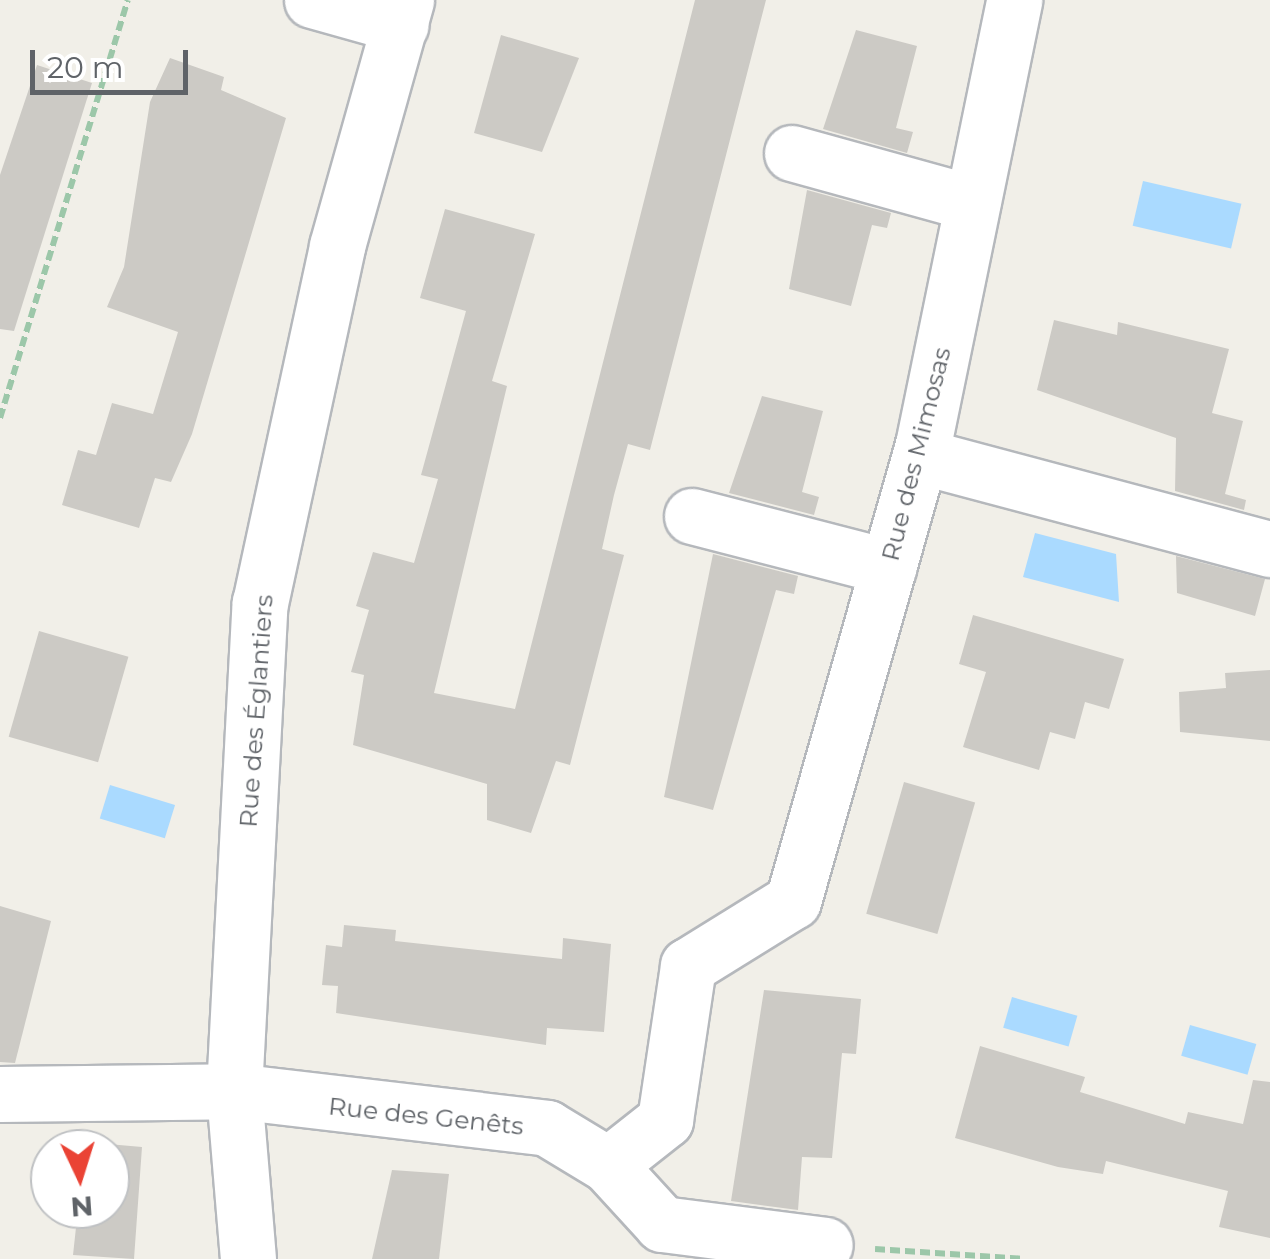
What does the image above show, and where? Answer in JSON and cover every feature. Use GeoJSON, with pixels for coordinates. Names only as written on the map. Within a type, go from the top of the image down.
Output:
{"type":"FeatureCollection","features":[{"type":"Feature","properties":{"kind":"street"},"geometry":{"type":"LineString","coordinates":[[312,0],[404,12]]}},
{"type":"Feature","properties":{"kind":"street","name":"Rue des Mimosas"},"geometry":{"type":"LineString","coordinates":[[608,1165],[665,1120],[688,966],[793,901],[920,456],[1014,0]]}},
{"type":"Feature","properties":{"kind":"street","name":"Rue des Églantiers"},"geometry":{"type":"LineString","coordinates":[[248,1259],[234,1092],[260,603],[337,246],[404,12]]}},
{"type":"Feature","properties":{"kind":"street"},"geometry":{"type":"LineString","coordinates":[[792,153],[972,203]]}},
{"type":"Feature","properties":{"kind":"street"},"geometry":{"type":"LineString","coordinates":[[920,456],[1270,549]]}},
{"type":"Feature","properties":{"kind":"street"},"geometry":{"type":"LineString","coordinates":[[692,516],[889,567]]}},
{"type":"Feature","properties":{"kind":"street","name":"Rue des Genêts"},"geometry":{"type":"LineString","coordinates":[[0,1094],[234,1092],[547,1128],[608,1165],[662,1224],[825,1245]]}},
{"type":"Feature","properties":{"kind":"path"},"geometry":{"type":"LineString","coordinates":[[0,418],[128,0]]}},
{"type":"Feature","properties":{"kind":"path"},"geometry":{"type":"LineString","coordinates":[[825,1245],[1024,1259]]}},
{"type":"Feature","properties":{"kind":"water"},"geometry":{"type":"Polygon","coordinates":[[[1143,181],[1241,204],[1231,249],[1133,226],[1143,181]]]}},
{"type":"Feature","properties":{"kind":"water"},"geometry":{"type":"Polygon","coordinates":[[[1035,533],[1116,554],[1119,602],[1023,577],[1035,533]]]}},
{"type":"Feature","properties":{"kind":"water"},"geometry":{"type":"Polygon","coordinates":[[[110,785],[175,805],[165,838],[100,818],[110,785]]]}},
{"type":"Feature","properties":{"kind":"water"},"geometry":{"type":"Polygon","coordinates":[[[1012,997],[1077,1016],[1069,1047],[1003,1028],[1012,997]]]}},
{"type":"Feature","properties":{"kind":"water"},"geometry":{"type":"Polygon","coordinates":[[[1190,1025],[1256,1044],[1248,1075],[1181,1056],[1190,1025]]]}},
{"type":"Feature","properties":{"kind":"building"},"geometry":{"type":"Polygon","coordinates":[[[695,0],[766,0],[650,450],[628,444],[614,495],[602,549],[624,555],[570,765],[556,761],[531,833],[487,820],[487,784],[353,745],[364,675],[351,672],[369,610],[356,606],[373,552],[414,563],[438,479],[421,475],[466,311],[420,298],[445,209],[535,234],[492,381],[507,386],[434,693],[515,709],[695,0]]]}},
{"type":"Feature","properties":{"kind":"building"},"geometry":{"type":"Polygon","coordinates":[[[856,30],[917,46],[896,128],[913,132],[907,153],[823,129],[856,30]]]}},
{"type":"Feature","properties":{"kind":"building"},"geometry":{"type":"Polygon","coordinates":[[[501,35],[579,58],[542,152],[474,133],[501,35]]]}},
{"type":"Feature","properties":{"kind":"building"},"geometry":{"type":"Polygon","coordinates":[[[170,58],[224,77],[221,90],[286,118],[192,434],[171,482],[155,478],[139,528],[62,505],[78,450],[96,455],[112,403],[153,414],[178,332],[107,307],[124,267],[150,102],[170,58]]]}},
{"type":"Feature","properties":{"kind":"building"},"geometry":{"type":"Polygon","coordinates":[[[37,65],[92,83],[14,331],[0,329],[0,175],[37,65]]]}},
{"type":"Feature","properties":{"kind":"building"},"geometry":{"type":"Polygon","coordinates":[[[807,190],[891,213],[887,228],[872,225],[851,306],[789,289],[807,190]]]}},
{"type":"Feature","properties":{"kind":"building"},"geometry":{"type":"Polygon","coordinates":[[[1054,320],[1117,335],[1118,322],[1229,349],[1212,413],[1243,421],[1225,494],[1246,500],[1244,510],[1175,491],[1176,438],[1037,390],[1054,320]]]}},
{"type":"Feature","properties":{"kind":"building"},"geometry":{"type":"Polygon","coordinates":[[[762,396],[823,411],[802,492],[819,497],[814,515],[729,493],[762,396]]]}},
{"type":"Feature","properties":{"kind":"building"},"geometry":{"type":"Polygon","coordinates":[[[713,554],[798,576],[794,594],[776,590],[713,810],[664,797],[713,554]]]}},
{"type":"Feature","properties":{"kind":"building"},"geometry":{"type":"Polygon","coordinates":[[[1176,556],[1265,579],[1255,616],[1177,593],[1176,556]]]}},
{"type":"Feature","properties":{"kind":"building"},"geometry":{"type":"Polygon","coordinates":[[[973,615],[1124,659],[1109,709],[1085,702],[1075,739],[1050,732],[1039,770],[963,747],[986,672],[959,664],[973,615]]]}},
{"type":"Feature","properties":{"kind":"building"},"geometry":{"type":"Polygon","coordinates":[[[39,631],[128,657],[98,762],[9,737],[39,631]]]}},
{"type":"Feature","properties":{"kind":"building"},"geometry":{"type":"Polygon","coordinates":[[[1270,670],[1270,741],[1180,732],[1179,692],[1226,688],[1225,673],[1270,670]]]}},
{"type":"Feature","properties":{"kind":"building"},"geometry":{"type":"Polygon","coordinates":[[[904,782],[975,802],[937,934],[866,914],[904,782]]]}},
{"type":"Feature","properties":{"kind":"building"},"geometry":{"type":"Polygon","coordinates":[[[0,906],[51,921],[15,1063],[0,1062],[0,906]]]}},
{"type":"Feature","properties":{"kind":"building"},"geometry":{"type":"Polygon","coordinates":[[[344,925],[396,930],[395,941],[562,959],[563,938],[611,944],[604,1032],[547,1028],[546,1045],[336,1013],[338,986],[322,985],[326,945],[342,947],[344,925]]]}},
{"type":"Feature","properties":{"kind":"building"},"geometry":{"type":"Polygon","coordinates":[[[764,990],[861,999],[856,1054],[842,1053],[832,1158],[802,1157],[798,1210],[731,1201],[764,990]]]}},
{"type":"Feature","properties":{"kind":"building"},"geometry":{"type":"Polygon","coordinates":[[[980,1046],[1085,1077],[1080,1092],[1185,1124],[1188,1112],[1243,1124],[1253,1080],[1270,1082],[1270,1238],[1219,1227],[1228,1191],[1106,1161],[1103,1174],[1058,1167],[955,1138],[980,1046]]]}},
{"type":"Feature","properties":{"kind":"building"},"geometry":{"type":"Polygon","coordinates":[[[130,1146],[142,1147],[134,1259],[73,1255],[76,1229],[130,1229],[130,1146]]]}},
{"type":"Feature","properties":{"kind":"building"},"geometry":{"type":"Polygon","coordinates":[[[392,1170],[449,1174],[439,1259],[372,1259],[392,1170]]]}}]}
